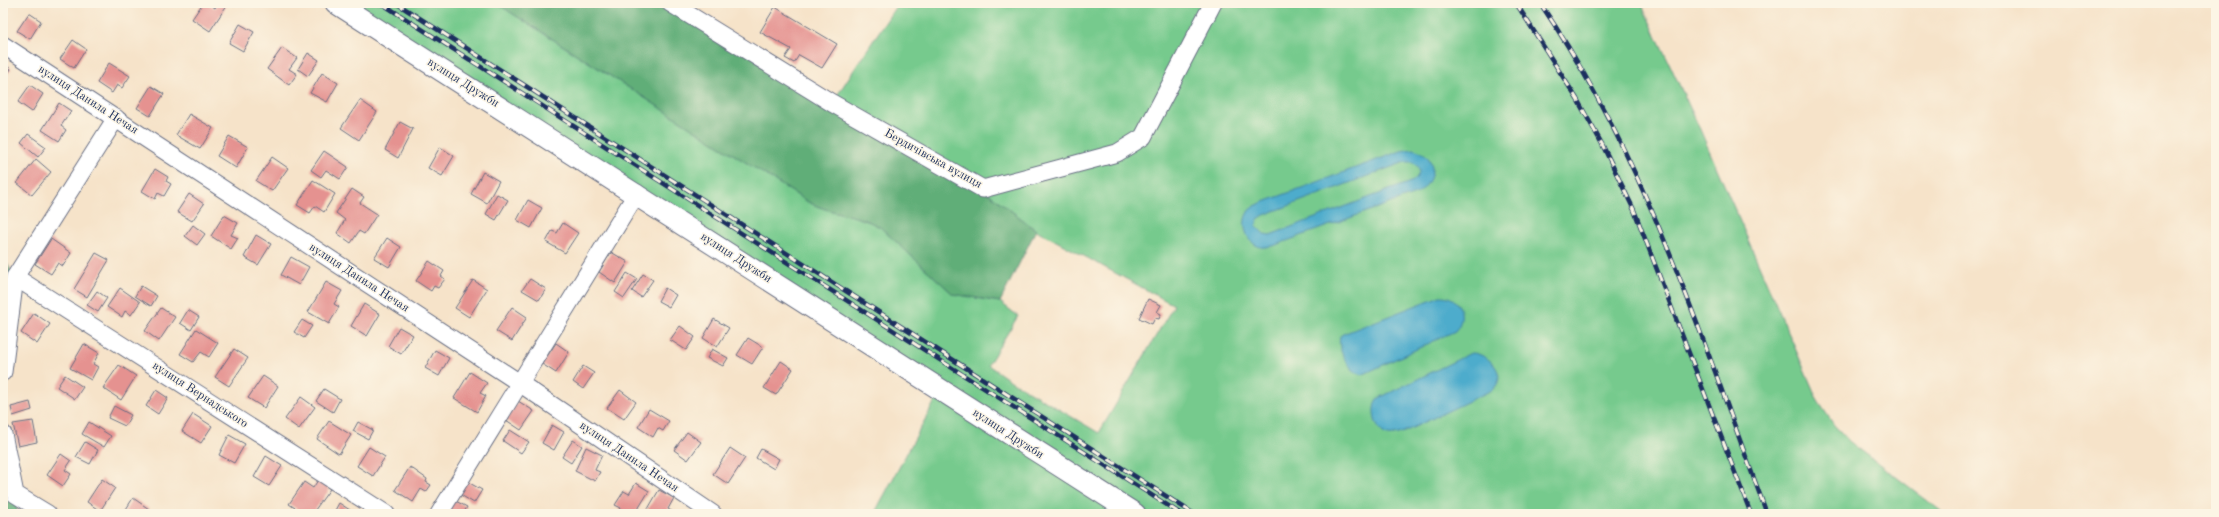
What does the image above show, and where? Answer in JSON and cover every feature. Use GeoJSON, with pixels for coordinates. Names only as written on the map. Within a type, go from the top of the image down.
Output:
{"type":"FeatureCollection","features":[{"type":"Feature","properties":{"kind":"street","name":"вулиця Дружби"},"geometry":{"type":"LineString","coordinates":[[336,3],[636,193],[1135,514]]}},
{"type":"Feature","properties":{"kind":"street","name":"Бердичівська вулиця"},"geometry":{"type":"LineString","coordinates":[[670,3],[832,102],[983,189],[1117,153],[1144,137],[1213,3]]}},
{"type":"Feature","properties":{"kind":"street","name":"вулиця Данила Нечая"},"geometry":{"type":"LineString","coordinates":[[3,44],[518,382],[713,514]]}},
{"type":"Feature","properties":{"kind":"street"},"geometry":{"type":"LineString","coordinates":[[3,372],[15,277],[116,118]]}},
{"type":"Feature","properties":{"kind":"street"},"geometry":{"type":"LineString","coordinates":[[439,514],[518,382],[636,193]]}},
{"type":"Feature","properties":{"kind":"street","name":"вулиця Вернадського"},"geometry":{"type":"LineString","coordinates":[[15,277],[386,514]]}},
{"type":"Feature","properties":{"kind":"street"},"geometry":{"type":"LineString","coordinates":[[3,434],[15,494],[48,514]]}},
{"type":"Feature","properties":{"kind":"green space"},"geometry":{"type":"Polygon","coordinates":[[[336,3],[496,3],[808,202],[826,209],[863,219],[880,227],[953,294],[1000,302],[1018,316],[988,365],[1011,381],[1099,433],[1174,305],[1036,230],[983,189],[832,103],[898,3],[1641,3],[1699,127],[1818,401],[1834,425],[1850,442],[1945,514],[874,514],[941,390],[336,3]]]}},
{"type":"Feature","properties":{"kind":"green space"},"geometry":{"type":"Polygon","coordinates":[[[496,3],[670,3],[983,189],[1036,230],[1000,302],[953,294],[880,227],[863,219],[826,209],[808,202],[496,3]]]}},
{"type":"Feature","properties":{"kind":"green space"},"geometry":{"type":"Polygon","coordinates":[[[3,257],[15,277],[3,372],[3,257]]]}},
{"type":"Feature","properties":{"kind":"green space"},"geometry":{"type":"Polygon","coordinates":[[[3,434],[18,514],[3,514],[3,434]]]}},
{"type":"Feature","properties":{"kind":"water"},"geometry":{"type":"Polygon","coordinates":[[[1413,149],[1427,156],[1431,162],[1432,168],[1429,181],[1418,193],[1273,246],[1260,247],[1255,245],[1248,237],[1245,222],[1250,209],[1261,203],[1401,151],[1413,149]],[[1405,162],[1264,215],[1258,219],[1256,226],[1264,234],[1270,235],[1413,181],[1419,174],[1419,169],[1413,162],[1405,162]]]}},
{"type":"Feature","properties":{"kind":"water"},"geometry":{"type":"Polygon","coordinates":[[[1440,296],[1453,299],[1460,308],[1461,319],[1455,331],[1361,375],[1356,372],[1344,359],[1340,348],[1340,336],[1343,334],[1440,296]]]}},
{"type":"Feature","properties":{"kind":"water"},"geometry":{"type":"Polygon","coordinates":[[[1471,353],[1484,357],[1495,366],[1499,378],[1497,384],[1492,390],[1404,432],[1390,435],[1381,431],[1376,423],[1374,412],[1377,399],[1471,353]]]}},
{"type":"Feature","properties":{"kind":"building"},"geometry":{"type":"Polygon","coordinates":[[[203,3],[208,3],[215,8],[218,3],[227,5],[210,31],[192,19],[203,3]]]}},
{"type":"Feature","properties":{"kind":"building"},"geometry":{"type":"Polygon","coordinates":[[[775,7],[837,44],[822,68],[799,55],[794,63],[785,58],[791,49],[760,32],[775,7]]]}},
{"type":"Feature","properties":{"kind":"building"},"geometry":{"type":"Polygon","coordinates":[[[29,13],[41,21],[30,39],[17,31],[29,13]]]}},
{"type":"Feature","properties":{"kind":"building"},"geometry":{"type":"Polygon","coordinates":[[[240,24],[254,32],[243,51],[229,43],[240,24]]]}},
{"type":"Feature","properties":{"kind":"building"},"geometry":{"type":"Polygon","coordinates":[[[73,40],[86,49],[74,68],[60,59],[73,40]]]}},
{"type":"Feature","properties":{"kind":"building"},"geometry":{"type":"Polygon","coordinates":[[[282,48],[297,58],[289,69],[297,74],[289,85],[267,69],[282,48]]]}},
{"type":"Feature","properties":{"kind":"building"},"geometry":{"type":"Polygon","coordinates":[[[308,53],[319,60],[308,76],[298,69],[308,53]]]}},
{"type":"Feature","properties":{"kind":"building"},"geometry":{"type":"Polygon","coordinates":[[[3,63],[11,69],[3,80],[3,63]]]}},
{"type":"Feature","properties":{"kind":"building"},"geometry":{"type":"Polygon","coordinates":[[[109,63],[130,76],[122,88],[117,85],[112,93],[97,83],[109,63]]]}},
{"type":"Feature","properties":{"kind":"building"},"geometry":{"type":"Polygon","coordinates":[[[322,73],[338,83],[327,102],[310,93],[322,73]]]}},
{"type":"Feature","properties":{"kind":"building"},"geometry":{"type":"Polygon","coordinates":[[[30,85],[43,94],[32,112],[18,102],[30,85]]]}},
{"type":"Feature","properties":{"kind":"building"},"geometry":{"type":"Polygon","coordinates":[[[151,86],[164,94],[150,116],[137,108],[151,86]]]}},
{"type":"Feature","properties":{"kind":"building"},"geometry":{"type":"Polygon","coordinates":[[[360,100],[377,112],[359,140],[341,128],[360,100]]]}},
{"type":"Feature","properties":{"kind":"building"},"geometry":{"type":"Polygon","coordinates":[[[59,103],[71,111],[61,126],[66,130],[59,141],[42,130],[59,103]]]}},
{"type":"Feature","properties":{"kind":"building"},"geometry":{"type":"Polygon","coordinates":[[[189,114],[213,128],[200,149],[176,135],[189,114]]]}},
{"type":"Feature","properties":{"kind":"building"},"geometry":{"type":"Polygon","coordinates":[[[400,122],[413,129],[398,158],[385,150],[400,122]]]}},
{"type":"Feature","properties":{"kind":"building"},"geometry":{"type":"Polygon","coordinates":[[[28,134],[46,147],[38,157],[21,143],[28,134]]]}},
{"type":"Feature","properties":{"kind":"building"},"geometry":{"type":"Polygon","coordinates":[[[229,136],[248,147],[236,168],[217,156],[229,136]]]}},
{"type":"Feature","properties":{"kind":"building"},"geometry":{"type":"Polygon","coordinates":[[[440,147],[454,156],[442,176],[428,168],[440,147]]]}},
{"type":"Feature","properties":{"kind":"building"},"geometry":{"type":"Polygon","coordinates":[[[324,151],[348,167],[340,179],[326,170],[321,177],[311,170],[324,151]]]}},
{"type":"Feature","properties":{"kind":"building"},"geometry":{"type":"Polygon","coordinates":[[[272,157],[288,168],[272,191],[256,181],[272,157]]]}},
{"type":"Feature","properties":{"kind":"building"},"geometry":{"type":"Polygon","coordinates":[[[36,159],[51,172],[32,195],[17,183],[36,159]]]}},
{"type":"Feature","properties":{"kind":"building"},"geometry":{"type":"Polygon","coordinates":[[[155,169],[168,177],[166,181],[171,184],[164,196],[158,193],[155,199],[142,191],[155,169]]]}},
{"type":"Feature","properties":{"kind":"building"},"geometry":{"type":"Polygon","coordinates":[[[483,172],[499,181],[487,203],[471,194],[483,172]]]}},
{"type":"Feature","properties":{"kind":"building"},"geometry":{"type":"Polygon","coordinates":[[[313,180],[335,194],[324,212],[315,206],[310,213],[297,205],[313,180]]]}},
{"type":"Feature","properties":{"kind":"building"},"geometry":{"type":"Polygon","coordinates":[[[352,189],[364,197],[360,203],[377,214],[364,234],[359,231],[351,243],[337,233],[345,220],[336,213],[352,189]]]}},
{"type":"Feature","properties":{"kind":"building"},"geometry":{"type":"Polygon","coordinates":[[[189,194],[204,204],[192,221],[177,212],[189,194]]]}},
{"type":"Feature","properties":{"kind":"building"},"geometry":{"type":"Polygon","coordinates":[[[497,194],[508,200],[496,220],[486,214],[497,194]]]}},
{"type":"Feature","properties":{"kind":"building"},"geometry":{"type":"Polygon","coordinates":[[[528,200],[542,208],[531,228],[517,220],[528,200]]]}},
{"type":"Feature","properties":{"kind":"building"},"geometry":{"type":"Polygon","coordinates":[[[224,215],[238,223],[231,235],[238,238],[231,249],[211,236],[224,215]]]}},
{"type":"Feature","properties":{"kind":"building"},"geometry":{"type":"Polygon","coordinates":[[[563,223],[578,233],[565,253],[546,242],[552,231],[557,233],[563,223]]]}},
{"type":"Feature","properties":{"kind":"building"},"geometry":{"type":"Polygon","coordinates":[[[193,225],[205,234],[197,245],[185,236],[193,225]]]}},
{"type":"Feature","properties":{"kind":"building"},"geometry":{"type":"Polygon","coordinates":[[[256,235],[271,244],[258,265],[244,257],[256,235]]]}},
{"type":"Feature","properties":{"kind":"building"},"geometry":{"type":"Polygon","coordinates":[[[387,238],[401,247],[389,267],[374,258],[387,238]]]}},
{"type":"Feature","properties":{"kind":"building"},"geometry":{"type":"Polygon","coordinates":[[[51,239],[71,253],[63,266],[58,263],[51,274],[35,264],[51,239]]]}},
{"type":"Feature","properties":{"kind":"building"},"geometry":{"type":"Polygon","coordinates":[[[611,252],[628,262],[615,283],[599,272],[611,252]]]}},
{"type":"Feature","properties":{"kind":"building"},"geometry":{"type":"Polygon","coordinates":[[[96,253],[109,260],[87,297],[74,289],[96,253]]]}},
{"type":"Feature","properties":{"kind":"building"},"geometry":{"type":"Polygon","coordinates":[[[291,257],[309,267],[299,285],[281,275],[291,257]]]}},
{"type":"Feature","properties":{"kind":"building"},"geometry":{"type":"Polygon","coordinates":[[[429,261],[444,271],[441,276],[445,279],[438,288],[434,286],[431,291],[416,281],[429,261]]]}},
{"type":"Feature","properties":{"kind":"building"},"geometry":{"type":"Polygon","coordinates":[[[627,273],[637,279],[624,298],[615,292],[627,273]]]}},
{"type":"Feature","properties":{"kind":"building"},"geometry":{"type":"Polygon","coordinates":[[[643,274],[653,280],[641,297],[632,291],[643,274]]]}},
{"type":"Feature","properties":{"kind":"building"},"geometry":{"type":"Polygon","coordinates":[[[530,279],[546,289],[539,300],[522,290],[530,279]]]}},
{"type":"Feature","properties":{"kind":"building"},"geometry":{"type":"Polygon","coordinates":[[[473,280],[487,289],[469,317],[455,308],[473,280]]]}},
{"type":"Feature","properties":{"kind":"building"},"geometry":{"type":"Polygon","coordinates":[[[326,282],[342,291],[334,304],[339,307],[329,324],[308,312],[326,282]]]}},
{"type":"Feature","properties":{"kind":"building"},"geometry":{"type":"Polygon","coordinates":[[[141,286],[157,296],[151,306],[135,296],[141,286]]]}},
{"type":"Feature","properties":{"kind":"building"},"geometry":{"type":"Polygon","coordinates":[[[120,288],[140,302],[131,315],[125,311],[122,317],[107,307],[120,288]]]}},
{"type":"Feature","properties":{"kind":"building"},"geometry":{"type":"Polygon","coordinates":[[[665,288],[676,295],[669,307],[658,301],[665,288]]]}},
{"type":"Feature","properties":{"kind":"building"},"geometry":{"type":"Polygon","coordinates":[[[97,291],[107,298],[98,312],[87,305],[97,291]]]}},
{"type":"Feature","properties":{"kind":"building"},"geometry":{"type":"Polygon","coordinates":[[[1148,299],[1161,305],[1157,312],[1161,314],[1159,319],[1155,318],[1152,324],[1139,318],[1148,299]]]}},
{"type":"Feature","properties":{"kind":"building"},"geometry":{"type":"Polygon","coordinates":[[[364,304],[380,314],[367,336],[351,326],[364,304]]]}},
{"type":"Feature","properties":{"kind":"building"},"geometry":{"type":"Polygon","coordinates":[[[512,307],[527,317],[512,341],[496,331],[512,307]]]}},
{"type":"Feature","properties":{"kind":"building"},"geometry":{"type":"Polygon","coordinates":[[[161,308],[175,317],[159,341],[145,331],[161,308]]]}},
{"type":"Feature","properties":{"kind":"building"},"geometry":{"type":"Polygon","coordinates":[[[188,310],[199,317],[191,330],[180,323],[188,310]]]}},
{"type":"Feature","properties":{"kind":"building"},"geometry":{"type":"Polygon","coordinates":[[[34,313],[50,324],[37,344],[21,333],[34,313]]]}},
{"type":"Feature","properties":{"kind":"building"},"geometry":{"type":"Polygon","coordinates":[[[714,319],[729,328],[717,347],[703,338],[714,319]]]}},
{"type":"Feature","properties":{"kind":"building"},"geometry":{"type":"Polygon","coordinates":[[[302,320],[312,326],[304,338],[294,332],[302,320]]]}},
{"type":"Feature","properties":{"kind":"building"},"geometry":{"type":"Polygon","coordinates":[[[680,326],[695,337],[686,350],[670,340],[680,326]]]}},
{"type":"Feature","properties":{"kind":"building"},"geometry":{"type":"Polygon","coordinates":[[[399,327],[413,335],[401,354],[388,346],[399,327]]]}},
{"type":"Feature","properties":{"kind":"building"},"geometry":{"type":"Polygon","coordinates":[[[196,329],[218,343],[209,357],[201,352],[193,362],[180,354],[196,329]]]}},
{"type":"Feature","properties":{"kind":"building"},"geometry":{"type":"Polygon","coordinates":[[[748,338],[763,347],[752,364],[737,355],[748,338]]]}},
{"type":"Feature","properties":{"kind":"building"},"geometry":{"type":"Polygon","coordinates":[[[556,343],[569,352],[556,373],[542,364],[556,343]]]}},
{"type":"Feature","properties":{"kind":"building"},"geometry":{"type":"Polygon","coordinates":[[[84,344],[99,353],[93,364],[98,367],[91,380],[70,368],[84,344]]]}},
{"type":"Feature","properties":{"kind":"building"},"geometry":{"type":"Polygon","coordinates":[[[234,349],[248,358],[229,386],[215,377],[234,349]]]}},
{"type":"Feature","properties":{"kind":"building"},"geometry":{"type":"Polygon","coordinates":[[[712,349],[728,358],[723,366],[707,358],[712,349]]]}},
{"type":"Feature","properties":{"kind":"building"},"geometry":{"type":"Polygon","coordinates":[[[435,350],[449,358],[439,376],[425,368],[435,350]]]}},
{"type":"Feature","properties":{"kind":"building"},"geometry":{"type":"Polygon","coordinates":[[[781,361],[793,369],[776,395],[764,388],[781,361]]]}},
{"type":"Feature","properties":{"kind":"building"},"geometry":{"type":"Polygon","coordinates":[[[119,365],[136,376],[121,400],[103,388],[119,365]]]}},
{"type":"Feature","properties":{"kind":"building"},"geometry":{"type":"Polygon","coordinates":[[[583,366],[594,373],[583,389],[573,382],[583,366]]]}},
{"type":"Feature","properties":{"kind":"building"},"geometry":{"type":"Polygon","coordinates":[[[470,372],[487,383],[480,393],[486,396],[477,412],[454,398],[470,372]]]}},
{"type":"Feature","properties":{"kind":"building"},"geometry":{"type":"Polygon","coordinates":[[[65,375],[83,387],[75,399],[57,387],[65,375]]]}},
{"type":"Feature","properties":{"kind":"building"},"geometry":{"type":"Polygon","coordinates":[[[263,376],[278,386],[264,408],[248,398],[263,376]]]}},
{"type":"Feature","properties":{"kind":"building"},"geometry":{"type":"Polygon","coordinates":[[[324,389],[340,399],[333,412],[316,401],[324,389]]]}},
{"type":"Feature","properties":{"kind":"building"},"geometry":{"type":"Polygon","coordinates":[[[156,390],[168,398],[158,414],[146,406],[156,390]]]}},
{"type":"Feature","properties":{"kind":"building"},"geometry":{"type":"Polygon","coordinates":[[[620,390],[636,402],[624,419],[607,408],[620,390]]]}},
{"type":"Feature","properties":{"kind":"building"},"geometry":{"type":"Polygon","coordinates":[[[301,397],[315,407],[299,429],[285,419],[301,397]]]}},
{"type":"Feature","properties":{"kind":"building"},"geometry":{"type":"Polygon","coordinates":[[[518,401],[534,411],[521,430],[506,420],[518,401]]]}},
{"type":"Feature","properties":{"kind":"building"},"geometry":{"type":"Polygon","coordinates":[[[30,402],[32,410],[13,416],[11,407],[30,402]]]}},
{"type":"Feature","properties":{"kind":"building"},"geometry":{"type":"Polygon","coordinates":[[[114,406],[131,415],[125,426],[108,418],[114,406]]]}},
{"type":"Feature","properties":{"kind":"building"},"geometry":{"type":"Polygon","coordinates":[[[649,409],[669,421],[663,431],[658,428],[653,437],[638,427],[649,409]]]}},
{"type":"Feature","properties":{"kind":"building"},"geometry":{"type":"Polygon","coordinates":[[[193,414],[212,426],[201,443],[182,431],[193,414]]]}},
{"type":"Feature","properties":{"kind":"building"},"geometry":{"type":"Polygon","coordinates":[[[33,421],[37,442],[18,446],[13,424],[33,421]]]}},
{"type":"Feature","properties":{"kind":"building"},"geometry":{"type":"Polygon","coordinates":[[[329,421],[351,435],[339,454],[317,439],[329,421]]]}},
{"type":"Feature","properties":{"kind":"building"},"geometry":{"type":"Polygon","coordinates":[[[89,422],[111,436],[104,447],[82,434],[89,422]]]}},
{"type":"Feature","properties":{"kind":"building"},"geometry":{"type":"Polygon","coordinates":[[[358,422],[373,430],[368,439],[353,431],[358,422]]]}},
{"type":"Feature","properties":{"kind":"building"},"geometry":{"type":"Polygon","coordinates":[[[552,425],[564,432],[554,450],[542,443],[552,425]]]}},
{"type":"Feature","properties":{"kind":"building"},"geometry":{"type":"Polygon","coordinates":[[[510,430],[529,442],[521,453],[503,441],[510,430]]]}},
{"type":"Feature","properties":{"kind":"building"},"geometry":{"type":"Polygon","coordinates":[[[687,432],[701,442],[688,460],[674,450],[687,432]]]}},
{"type":"Feature","properties":{"kind":"building"},"geometry":{"type":"Polygon","coordinates":[[[229,435],[245,444],[234,463],[219,455],[229,435]]]}},
{"type":"Feature","properties":{"kind":"building"},"geometry":{"type":"Polygon","coordinates":[[[573,440],[582,446],[571,463],[562,457],[573,440]]]}},
{"type":"Feature","properties":{"kind":"building"},"geometry":{"type":"Polygon","coordinates":[[[85,442],[98,450],[90,464],[76,457],[85,442]]]}},
{"type":"Feature","properties":{"kind":"building"},"geometry":{"type":"Polygon","coordinates":[[[369,447],[385,457],[373,476],[357,466],[369,447]]]}},
{"type":"Feature","properties":{"kind":"building"},"geometry":{"type":"Polygon","coordinates":[[[586,447],[602,455],[595,470],[600,472],[595,481],[575,471],[586,447]]]}},
{"type":"Feature","properties":{"kind":"building"},"geometry":{"type":"Polygon","coordinates":[[[730,448],[745,458],[728,484],[713,474],[730,448]]]}},
{"type":"Feature","properties":{"kind":"building"},"geometry":{"type":"Polygon","coordinates":[[[761,449],[779,459],[774,469],[756,458],[761,449]]]}},
{"type":"Feature","properties":{"kind":"building"},"geometry":{"type":"Polygon","coordinates":[[[61,454],[71,461],[65,470],[71,474],[63,486],[47,475],[61,454]]]}},
{"type":"Feature","properties":{"kind":"building"},"geometry":{"type":"Polygon","coordinates":[[[266,456],[282,466],[269,486],[254,477],[266,456]]]}},
{"type":"Feature","properties":{"kind":"building"},"geometry":{"type":"Polygon","coordinates":[[[410,467],[427,479],[426,482],[431,485],[426,492],[421,489],[413,502],[395,490],[410,467]]]}},
{"type":"Feature","properties":{"kind":"building"},"geometry":{"type":"Polygon","coordinates":[[[102,479],[115,488],[100,511],[87,502],[102,479]]]}},
{"type":"Feature","properties":{"kind":"building"},"geometry":{"type":"Polygon","coordinates":[[[318,480],[330,489],[312,514],[304,514],[289,504],[304,482],[313,488],[318,480]]]}},
{"type":"Feature","properties":{"kind":"building"},"geometry":{"type":"Polygon","coordinates":[[[466,481],[482,490],[474,503],[459,494],[466,481]]]}},
{"type":"Feature","properties":{"kind":"building"},"geometry":{"type":"Polygon","coordinates":[[[636,483],[649,491],[635,514],[617,514],[621,508],[615,505],[624,491],[629,494],[636,483]]]}},
{"type":"Feature","properties":{"kind":"building"},"geometry":{"type":"Polygon","coordinates":[[[659,490],[674,498],[668,509],[673,512],[672,514],[645,514],[659,490]]]}},
{"type":"Feature","properties":{"kind":"building"},"geometry":{"type":"Polygon","coordinates":[[[133,498],[149,509],[146,514],[123,514],[133,498]]]}},
{"type":"Feature","properties":{"kind":"building"},"geometry":{"type":"Polygon","coordinates":[[[452,499],[467,507],[463,514],[443,514],[452,499]]]}},
{"type":"Feature","properties":{"kind":"building"},"geometry":{"type":"Polygon","coordinates":[[[339,503],[353,512],[351,514],[333,514],[339,503]]]}},
{"type":"Feature","properties":{"kind":"railway"},"geometry":{"type":"LineString","coordinates":[[381,3],[1181,514]]}},
{"type":"Feature","properties":{"kind":"railway"},"geometry":{"type":"LineString","coordinates":[[396,3],[1194,514]]}},
{"type":"Feature","properties":{"kind":"railway"},"geometry":{"type":"LineString","coordinates":[[1516,3],[1577,99],[1602,144],[1634,210],[1751,514]]}},
{"type":"Feature","properties":{"kind":"railway"},"geometry":{"type":"LineString","coordinates":[[1540,3],[1578,62],[1611,124],[1641,187],[1669,251],[1695,317],[1767,514]]}}]}
